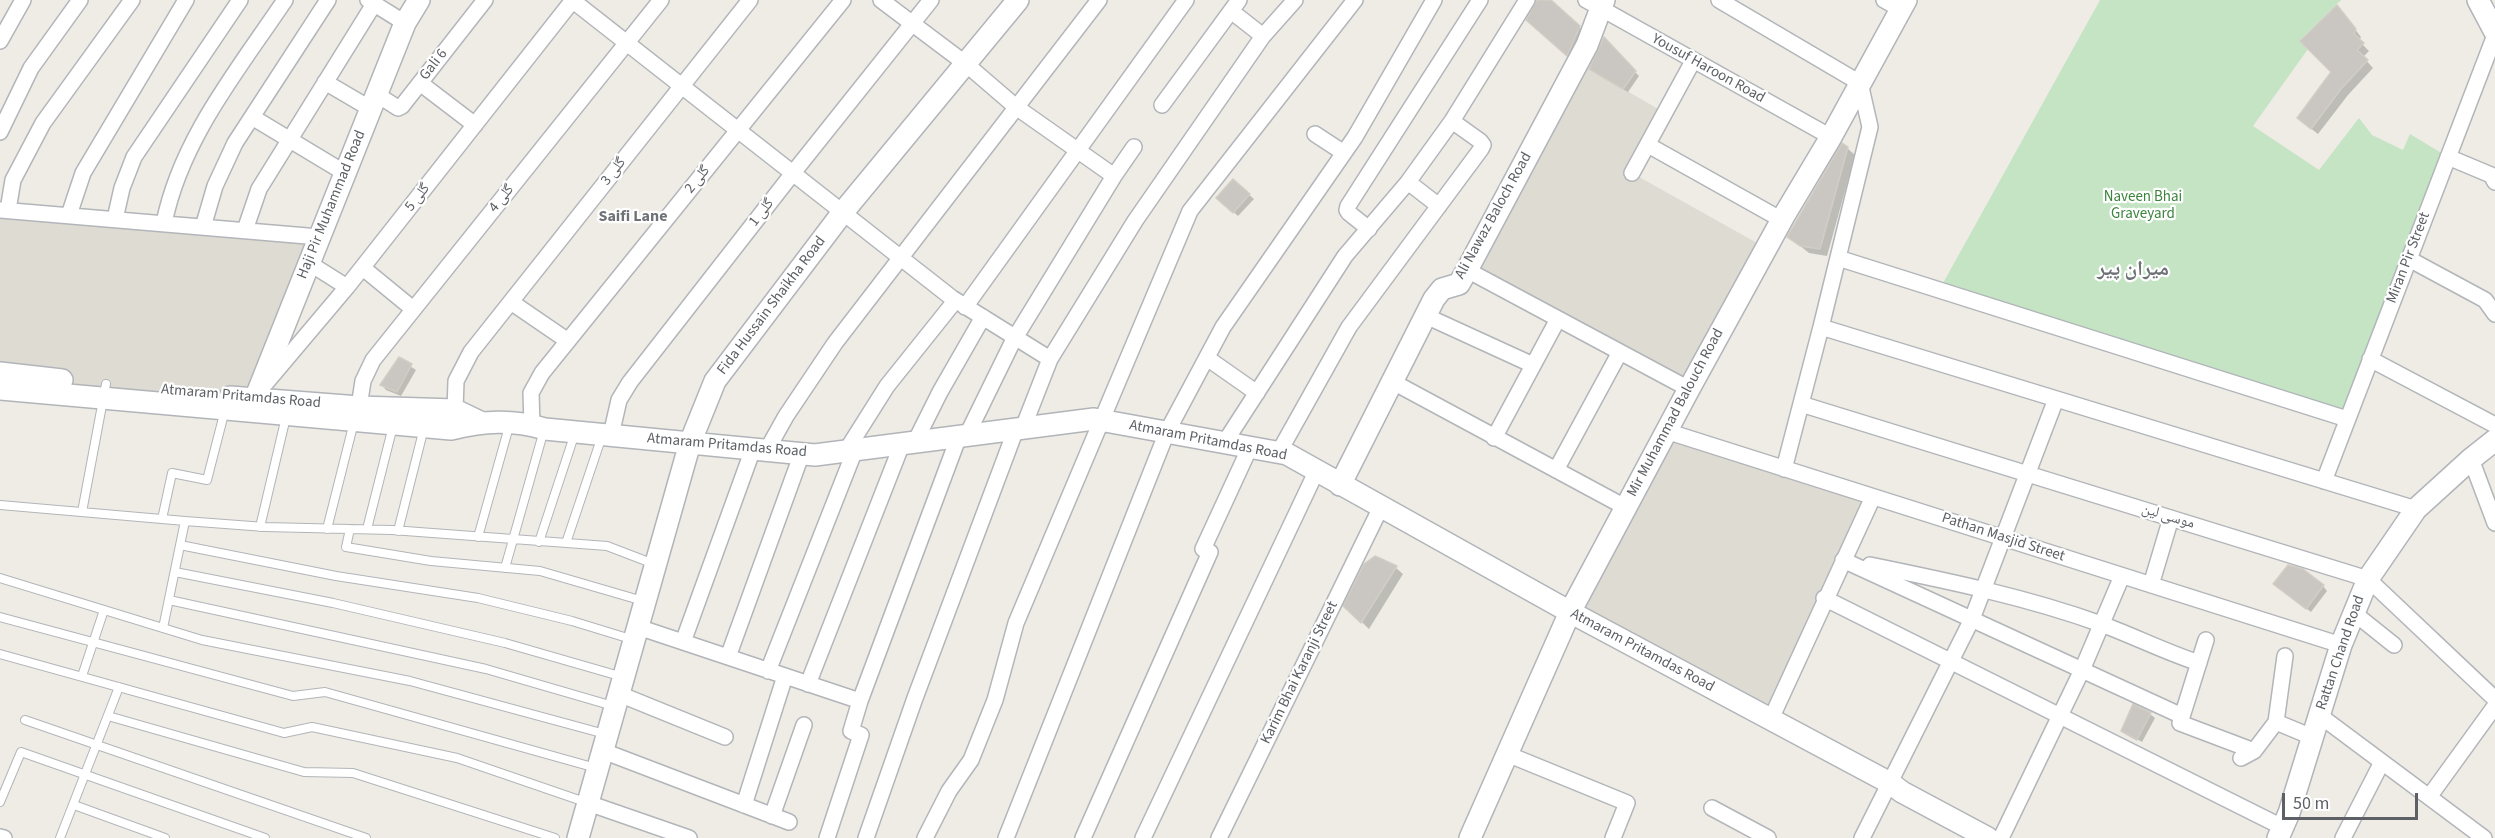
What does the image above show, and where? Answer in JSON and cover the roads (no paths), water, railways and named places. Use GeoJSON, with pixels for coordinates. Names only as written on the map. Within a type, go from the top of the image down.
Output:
{"type":"FeatureCollection","features":[{"type":"Feature","properties":{"kind":"street"},"geometry":{"type":"LineString","coordinates":[[0,41],[23,0]]}},
{"type":"Feature","properties":{"kind":"street"},"geometry":{"type":"LineString","coordinates":[[0,132],[31,68],[80,0]]}},
{"type":"Feature","properties":{"kind":"street"},"geometry":{"type":"LineString","coordinates":[[132,0],[43,123],[13,180],[4,210],[319,237]]}},
{"type":"Feature","properties":{"kind":"street"},"geometry":{"type":"LineString","coordinates":[[69,215],[83,173],[186,0]]}},
{"type":"Feature","properties":{"kind":"street"},"geometry":{"type":"LineString","coordinates":[[115,219],[122,188],[134,157],[240,0]]}},
{"type":"Feature","properties":{"kind":"street"},"geometry":{"type":"LineString","coordinates":[[164,223],[170,195],[210,111],[285,0]]}},
{"type":"Feature","properties":{"kind":"street"},"geometry":{"type":"LineString","coordinates":[[203,227],[215,186],[236,143],[328,0]]}},
{"type":"Feature","properties":{"kind":"street","name":"Haji Pir Muhammad Road"},"geometry":{"type":"LineString","coordinates":[[255,401],[373,101],[405,23],[419,0]]}},
{"type":"Feature","properties":{"kind":"street","name":"Gali 6"},"geometry":{"type":"LineString","coordinates":[[373,101],[398,108],[485,0]]}},
{"type":"Feature","properties":{"kind":"street"},"geometry":{"type":"LineString","coordinates":[[573,0],[960,304],[1050,359]]}},
{"type":"Feature","properties":{"kind":"street","name":"گلی 5"},"geometry":{"type":"LineString","coordinates":[[255,401],[363,268],[573,0]]}},
{"type":"Feature","properties":{"kind":"street","name":"گلی 4"},"geometry":{"type":"LineString","coordinates":[[356,414],[363,381],[373,360],[661,0]]}},
{"type":"Feature","properties":{"kind":"street","name":"گلی 3"},"geometry":{"type":"LineString","coordinates":[[455,410],[456,381],[471,352],[750,0]]}},
{"type":"Feature","properties":{"kind":"street","name":"گلی 2"},"geometry":{"type":"LineString","coordinates":[[539,427],[531,393],[542,373],[843,0]]}},
{"type":"Feature","properties":{"kind":"street"},"geometry":{"type":"LineString","coordinates":[[881,0],[966,64],[1016,107],[1114,176]]}},
{"type":"Feature","properties":{"kind":"street","name":"گلی 1"},"geometry":{"type":"LineString","coordinates":[[607,435],[619,400],[630,382],[931,0]]}},
{"type":"Feature","properties":{"kind":"street","name":"Fida Hussain Shaikha Road"},"geometry":{"type":"LineString","coordinates":[[578,838],[690,443],[715,381],[843,212],[1018,0]]}},
{"type":"Feature","properties":{"kind":"street"},"geometry":{"type":"LineString","coordinates":[[682,642],[760,449],[786,416],[835,343],[1100,0]]}},
{"type":"Feature","properties":{"kind":"street"},"geometry":{"type":"LineString","coordinates":[[768,670],[851,450],[887,386],[960,304],[1078,149],[1186,0]]}},
{"type":"Feature","properties":{"kind":"street"},"geometry":{"type":"LineString","coordinates":[[866,838],[915,698],[1020,429],[1050,359],[1135,221],[1263,36],[1295,0]]}},
{"type":"Feature","properties":{"kind":"street"},"geometry":{"type":"LineString","coordinates":[[925,838],[949,791],[971,760],[995,700],[1016,623],[1190,212],[1355,0]]}},
{"type":"Feature","properties":{"kind":"street"},"geometry":{"type":"LineString","coordinates":[[1006,838],[1167,432],[1223,327],[1344,153],[1434,0]]}},
{"type":"Feature","properties":{"kind":"street"},"geometry":{"type":"LineString","coordinates":[[1369,229],[1349,213],[1348,206],[1480,0]]}},
{"type":"Feature","properties":{"kind":"street"},"geometry":{"type":"LineString","coordinates":[[1225,442],[1345,256],[1408,182],[1452,121],[1527,0]]}},
{"type":"Feature","properties":{"kind":"street"},"geometry":{"type":"LineString","coordinates":[[1719,0],[1860,82],[1870,126],[1784,469]]}},
{"type":"Feature","properties":{"kind":"street"},"geometry":{"type":"LineString","coordinates":[[2478,0],[2495,33]]}},
{"type":"Feature","properties":{"kind":"street"},"geometry":{"type":"LineString","coordinates":[[245,230],[259,189],[371,2],[405,23]]}},
{"type":"Feature","properties":{"kind":"street","name":"Yousuf Haroon Road"},"geometry":{"type":"LineString","coordinates":[[1597,3],[1693,61],[1831,138]]}},
{"type":"Feature","properties":{"kind":"street","name":"Ali Nawaz Baloch Road"},"geometry":{"type":"LineString","coordinates":[[1340,485],[1426,316],[1442,289],[1458,284],[1467,270],[1587,45],[1594,31],[1597,3]]}},
{"type":"Feature","properties":{"kind":"street","name":"Mir Muhammad Balouch Road"},"geometry":{"type":"LineString","coordinates":[[1470,838],[1570,612],[1782,220],[1831,138],[1860,82],[1896,3]]}},
{"type":"Feature","properties":{"kind":"street"},"geometry":{"type":"LineString","coordinates":[[1162,105],[1235,5],[1263,36]]}},
{"type":"Feature","properties":{"kind":"street","name":"Miran Pir Street"},"geometry":{"type":"LineString","coordinates":[[2324,481],[2495,33]]}},
{"type":"Feature","properties":{"kind":"street"},"geometry":{"type":"LineString","coordinates":[[1632,173],[1693,61]]}},
{"type":"Feature","properties":{"kind":"street"},"geometry":{"type":"LineString","coordinates":[[325,82],[373,101]]}},
{"type":"Feature","properties":{"kind":"street"},"geometry":{"type":"LineString","coordinates":[[420,83],[475,125]]}},
{"type":"Feature","properties":{"kind":"street"},"geometry":{"type":"LineString","coordinates":[[252,117],[290,138],[345,174]]}},
{"type":"Feature","properties":{"kind":"street"},"geometry":{"type":"LineString","coordinates":[[1279,452],[1349,327],[1440,206],[1483,144],[1452,121]]}},
{"type":"Feature","properties":{"kind":"street"},"geometry":{"type":"LineString","coordinates":[[1315,134],[1344,153]]}},
{"type":"Feature","properties":{"kind":"street"},"geometry":{"type":"LineString","coordinates":[[1648,145],[1782,220]]}},
{"type":"Feature","properties":{"kind":"street"},"geometry":{"type":"LineString","coordinates":[[827,838],[861,735],[851,731],[860,701],[963,436],[1015,338],[1134,147]]}},
{"type":"Feature","properties":{"kind":"street"},"geometry":{"type":"LineString","coordinates":[[2448,157],[2491,176],[2495,182]]}},
{"type":"Feature","properties":{"kind":"street"},"geometry":{"type":"LineString","coordinates":[[1408,182],[1440,206]]}},
{"type":"Feature","properties":{"kind":"street"},"geometry":{"type":"LineString","coordinates":[[1838,258],[2347,419]]}},
{"type":"Feature","properties":{"kind":"street"},"geometry":{"type":"LineString","coordinates":[[2409,259],[2485,300],[2495,314]]}},
{"type":"Feature","properties":{"kind":"street"},"geometry":{"type":"LineString","coordinates":[[309,263],[347,287]]}},
{"type":"Feature","properties":{"kind":"street"},"geometry":{"type":"LineString","coordinates":[[363,268],[413,309]]}},
{"type":"Feature","properties":{"kind":"street"},"geometry":{"type":"LineString","coordinates":[[1467,270],[1689,389]]}},
{"type":"Feature","properties":{"kind":"street"},"geometry":{"type":"LineString","coordinates":[[511,302],[568,341]]}},
{"type":"Feature","properties":{"kind":"street"},"geometry":{"type":"LineString","coordinates":[[1426,316],[1533,365]]}},
{"type":"Feature","properties":{"kind":"street"},"geometry":{"type":"LineString","coordinates":[[808,684],[909,443],[983,317]]}},
{"type":"Feature","properties":{"kind":"street"},"geometry":{"type":"LineString","coordinates":[[1494,438],[1558,319]]}},
{"type":"Feature","properties":{"kind":"street"},"geometry":{"type":"LineString","coordinates":[[1821,327],[2416,509]]}},
{"type":"Feature","properties":{"kind":"street"},"geometry":{"type":"LineString","coordinates":[[1556,470],[1620,352]]}},
{"type":"Feature","properties":{"kind":"street"},"geometry":{"type":"LineString","coordinates":[[1207,358],[1257,393]]}},
{"type":"Feature","properties":{"kind":"street"},"geometry":{"type":"LineString","coordinates":[[2370,359],[2495,425]]}},
{"type":"Feature","properties":{"kind":"street","name":"Atmaram Pritamdas Road"},"geometry":{"type":"LineString","coordinates":[[1,380],[226,403],[255,401],[356,414],[393,426],[452,429],[480,422],[511,422],[575,432],[815,455],[1101,420],[1279,452],[1317,470],[1340,485],[1570,612],[1988,838]]}},
{"type":"Feature","properties":{"kind":"street"},"geometry":{"type":"LineString","coordinates":[[1393,382],[1625,507]]}},
{"type":"Feature","properties":{"kind":"street"},"geometry":{"type":"LineString","coordinates":[[1862,838],[1972,619],[2056,399]]}},
{"type":"Feature","properties":{"kind":"street","name":"Atmaram Pritamdas Road"},"geometry":{"type":"LineString","coordinates":[[255,401],[286,416],[455,410],[480,422]]}},
{"type":"Feature","properties":{"kind":"street","name":"موسی لین"},"geometry":{"type":"LineString","coordinates":[[1801,404],[2368,579],[2495,699]]}},
{"type":"Feature","properties":{"kind":"street","name":"Pathan Masjid Street"},"geometry":{"type":"LineString","coordinates":[[1666,431],[2341,645]]}},
{"type":"Feature","properties":{"kind":"street","name":"Rattan Chand Road"},"geometry":{"type":"LineString","coordinates":[[2280,833],[2341,645],[2368,579],[2416,509],[2470,459],[2495,440]]}},
{"type":"Feature","properties":{"kind":"street"},"geometry":{"type":"LineString","coordinates":[[1083,838],[1210,552],[1203,549],[1250,447]]}},
{"type":"Feature","properties":{"kind":"street"},"geometry":{"type":"LineString","coordinates":[[728,657],[802,453]]}},
{"type":"Feature","properties":{"kind":"street"},"geometry":{"type":"LineString","coordinates":[[2470,459],[2495,523]]}},
{"type":"Feature","properties":{"kind":"street"},"geometry":{"type":"LineString","coordinates":[[1143,838],[1317,470]]}},
{"type":"Feature","properties":{"kind":"street"},"geometry":{"type":"LineString","coordinates":[[1770,721],[1824,598],[1873,497]]}},
{"type":"Feature","properties":{"kind":"street","name":"Karim Bhai Karanji Street"},"geometry":{"type":"LineString","coordinates":[[1219,838],[1381,507]]}},
{"type":"Feature","properties":{"kind":"street"},"geometry":{"type":"LineString","coordinates":[[2151,585],[2171,518]]}},
{"type":"Feature","properties":{"kind":"street"},"geometry":{"type":"LineString","coordinates":[[1843,560],[1985,588],[2101,624],[2199,663]]}},
{"type":"Feature","properties":{"kind":"street"},"geometry":{"type":"LineString","coordinates":[[1843,560],[2182,716]]}},
{"type":"Feature","properties":{"kind":"street"},"geometry":{"type":"LineString","coordinates":[[2001,838],[2061,716],[2122,576]]}},
{"type":"Feature","properties":{"kind":"street"},"geometry":{"type":"LineString","coordinates":[[1824,598],[2061,716],[2280,833]]}},
{"type":"Feature","properties":{"kind":"street"},"geometry":{"type":"LineString","coordinates":[[2354,613],[2394,645]]}},
{"type":"Feature","properties":{"kind":"street"},"geometry":{"type":"LineString","coordinates":[[636,634],[682,642],[860,701]]}},
{"type":"Feature","properties":{"kind":"street"},"geometry":{"type":"LineString","coordinates":[[2206,640],[2180,723],[2248,754],[2276,722],[2285,656]]}},
{"type":"Feature","properties":{"kind":"street"},"geometry":{"type":"LineString","coordinates":[[744,805],[784,676]]}},
{"type":"Feature","properties":{"kind":"street"},"geometry":{"type":"LineString","coordinates":[[619,693],[725,736]]}},
{"type":"Feature","properties":{"kind":"street"},"geometry":{"type":"LineString","coordinates":[[2429,797],[2495,706]]}},
{"type":"Feature","properties":{"kind":"street"},"geometry":{"type":"LineString","coordinates":[[2319,715],[2484,838]]}},
{"type":"Feature","properties":{"kind":"street"},"geometry":{"type":"LineString","coordinates":[[2276,722],[2313,737]]}},
{"type":"Feature","properties":{"kind":"street"},"geometry":{"type":"LineString","coordinates":[[772,816],[804,725]]}},
{"type":"Feature","properties":{"kind":"street"},"geometry":{"type":"LineString","coordinates":[[602,751],[789,822]]}},
{"type":"Feature","properties":{"kind":"street"},"geometry":{"type":"LineString","coordinates":[[1507,754],[1628,803],[1613,838]]}},
{"type":"Feature","properties":{"kind":"street"},"geometry":{"type":"LineString","coordinates":[[2343,838],[2382,762]]}},
{"type":"Feature","properties":{"kind":"street"},"geometry":{"type":"LineString","coordinates":[[588,803],[689,838]]}},
{"type":"Feature","properties":{"kind":"street"},"geometry":{"type":"LineString","coordinates":[[1712,808],[1768,838]]}},
{"type":"Feature","properties":{"kind":"street"},"geometry":{"type":"LineString","coordinates":[[0,837],[4,838]]}},
{"type":"Feature","properties":{"kind":"lane"},"geometry":{"type":"LineString","coordinates":[[82,512],[105,391]]}},
{"type":"Feature","properties":{"kind":"lane"},"geometry":{"type":"LineString","coordinates":[[162,519],[172,473],[207,480],[226,403]]}},
{"type":"Feature","properties":{"kind":"lane"},"geometry":{"type":"LineString","coordinates":[[327,529],[356,414]]}},
{"type":"Feature","properties":{"kind":"lane"},"geometry":{"type":"LineString","coordinates":[[260,527],[286,416]]}},
{"type":"Feature","properties":{"kind":"lane"},"geometry":{"type":"LineString","coordinates":[[478,537],[511,422]]}},
{"type":"Feature","properties":{"kind":"lane"},"geometry":{"type":"LineString","coordinates":[[367,530],[393,426]]}},
{"type":"Feature","properties":{"kind":"lane"},"geometry":{"type":"LineString","coordinates":[[398,531],[425,427]]}},
{"type":"Feature","properties":{"kind":"lane"},"geometry":{"type":"LineString","coordinates":[[505,568],[539,427]]}},
{"type":"Feature","properties":{"kind":"lane"},"geometry":{"type":"LineString","coordinates":[[539,542],[575,432]]}},
{"type":"Feature","properties":{"kind":"lane"},"geometry":{"type":"LineString","coordinates":[[566,543],[607,435]]}},
{"type":"Feature","properties":{"kind":"lane"},"geometry":{"type":"LineString","coordinates":[[0,505],[260,527],[398,531],[607,546],[655,565]]}},
{"type":"Feature","properties":{"kind":"lane"},"geometry":{"type":"LineString","coordinates":[[163,628],[186,521]]}},
{"type":"Feature","properties":{"kind":"lane"},"geometry":{"type":"LineString","coordinates":[[350,529],[346,547],[431,561],[540,572],[645,601]]}},
{"type":"Feature","properties":{"kind":"lane"},"geometry":{"type":"LineString","coordinates":[[180,545],[336,576],[478,598],[636,634]]}},
{"type":"Feature","properties":{"kind":"lane"},"geometry":{"type":"LineString","coordinates":[[175,572],[333,603],[482,638],[619,693]]}},
{"type":"Feature","properties":{"kind":"lane"},"geometry":{"type":"LineString","coordinates":[[0,578],[202,640],[410,681],[602,751]]}},
{"type":"Feature","properties":{"kind":"lane"},"geometry":{"type":"LineString","coordinates":[[169,600],[486,669],[619,693]]}},
{"type":"Feature","properties":{"kind":"lane"},"geometry":{"type":"LineString","coordinates":[[81,676],[104,610]]}},
{"type":"Feature","properties":{"kind":"lane"},"geometry":{"type":"LineString","coordinates":[[0,617],[292,696],[324,692],[602,751]]}},
{"type":"Feature","properties":{"kind":"lane"},"geometry":{"type":"LineString","coordinates":[[0,654],[284,733],[312,727],[457,758],[588,803]]}},
{"type":"Feature","properties":{"kind":"lane"},"geometry":{"type":"LineString","coordinates":[[60,838],[119,687]]}},
{"type":"Feature","properties":{"kind":"lane"},"geometry":{"type":"LineString","coordinates":[[108,716],[304,772],[352,773],[555,838]]}},
{"type":"Feature","properties":{"kind":"lane"},"geometry":{"type":"LineString","coordinates":[[25,720],[366,838]]}},
{"type":"Feature","properties":{"kind":"lane"},"geometry":{"type":"LineString","coordinates":[[0,802],[21,752],[265,838]]}},
{"type":"Feature","properties":{"kind":"lane"},"geometry":{"type":"LineString","coordinates":[[74,806],[165,838]]}},
{"type":"Feature","properties":{"kind":"district","name":"Saifi Lane"},"geometry":{"type":"Point","coordinates":[633,217]}},
{"type":"Feature","properties":{"kind":"district","name":"میران پیر"},"geometry":{"type":"Point","coordinates":[2133,270]}},
{"type":"Feature","properties":{"kind":"park label","name":"Naveen Bhai Graveyard"},"geometry":{"type":"Point","coordinates":[2143,206]}}]}
